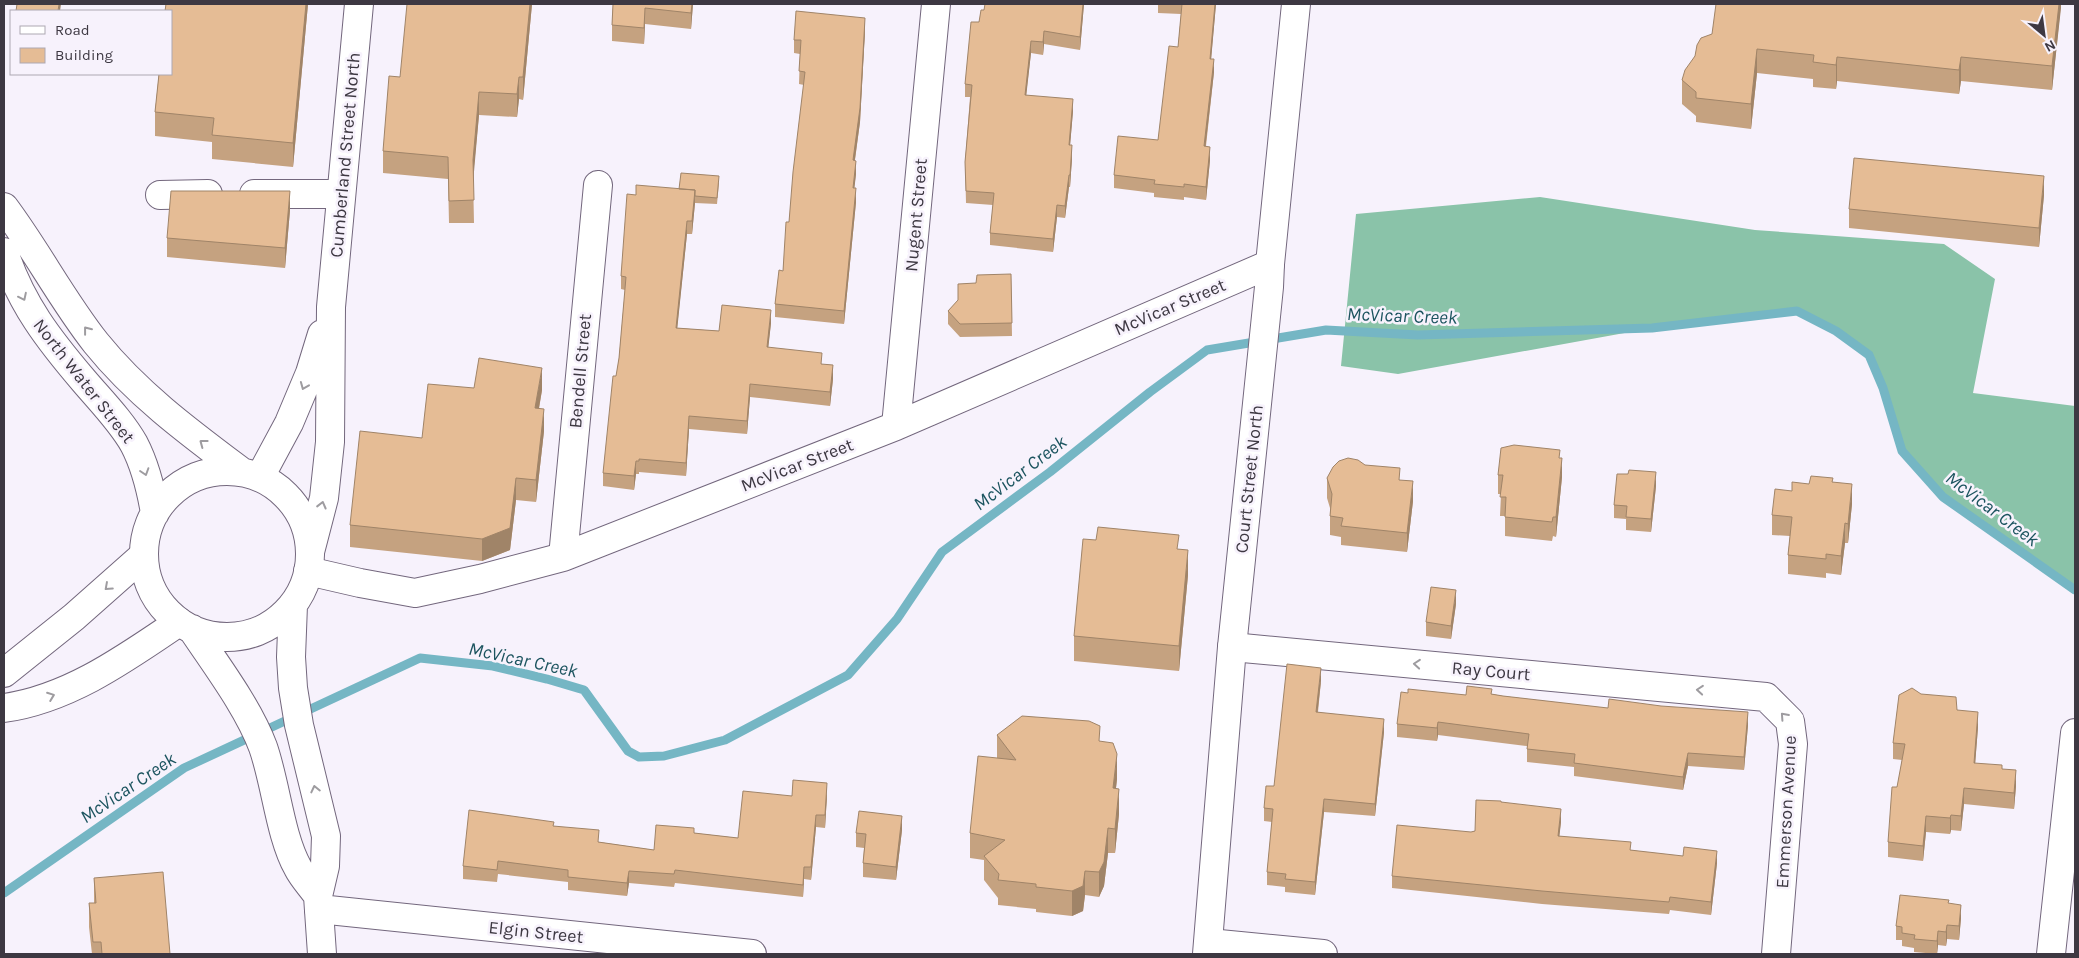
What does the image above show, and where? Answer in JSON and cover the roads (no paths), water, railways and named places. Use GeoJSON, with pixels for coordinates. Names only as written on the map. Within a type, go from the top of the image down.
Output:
{"type":"FeatureCollection","features":[{"type":"Feature","properties":{"kind":"street","name":"Cumberland Street North"},"geometry":{"type":"LineString","coordinates":[[309,561],[324,498],[330,442],[331,307],[359,4]]}},
{"type":"Feature","properties":{"kind":"street","name":"Nugent Street"},"geometry":{"type":"LineString","coordinates":[[896,426],[936,4]]}},
{"type":"Feature","properties":{"kind":"street","name":"Court Street North"},"geometry":{"type":"LineString","coordinates":[[1208,948],[1232,647],[1296,4]]}},
{"type":"Feature","properties":{"kind":"street","name":"Bendell Street"},"geometry":{"type":"LineString","coordinates":[[563,557],[598,184]]}},
{"type":"Feature","properties":{"kind":"street"},"geometry":{"type":"LineString","coordinates":[[160,195],[341,194]]}},
{"type":"Feature","properties":{"kind":"street","name":"North Water Street"},"geometry":{"type":"LineString","coordinates":[[4,207],[78,320],[114,365],[164,412],[251,475]]}},
{"type":"Feature","properties":{"kind":"street","name":"North Water Street"},"geometry":{"type":"LineString","coordinates":[[4,252],[10,271],[28,309],[56,348],[132,441],[146,472],[155,513]]}},
{"type":"Feature","properties":{"kind":"street","name":"McVicar Street"},"geometry":{"type":"LineString","coordinates":[[309,561],[360,583],[415,593],[480,579],[563,557],[896,426],[1270,264]]}},
{"type":"Feature","properties":{"kind":"street","name":"Cumberland Street North"},"geometry":{"type":"LineString","coordinates":[[251,475],[289,423],[300,398],[331,307]]}},
{"type":"Feature","properties":{"kind":"street"},"geometry":{"type":"LineString","coordinates":[[222,471],[251,475],[276,487],[290,500],[301,515],[308,533],[309,561],[302,589],[293,605],[280,618],[264,628],[247,635],[228,637],[209,635],[185,625],[164,608],[154,593],[146,574],[144,555],[149,526],[155,513],[168,496],[189,481],[202,475],[222,471]]}},
{"type":"Feature","properties":{"kind":"street"},"geometry":{"type":"LineString","coordinates":[[4,672],[74,617],[144,555]]}},
{"type":"Feature","properties":{"kind":"street"},"geometry":{"type":"LineString","coordinates":[[293,605],[291,657],[293,688],[299,725],[326,836],[325,866],[319,903],[322,954]]}},
{"type":"Feature","properties":{"kind":"street"},"geometry":{"type":"LineString","coordinates":[[185,625],[240,705],[262,746],[271,772],[288,845],[298,868],[319,903]]}},
{"type":"Feature","properties":{"kind":"street"},"geometry":{"type":"LineString","coordinates":[[4,708],[22,706],[52,696],[88,679],[185,625]]}},
{"type":"Feature","properties":{"kind":"street","name":"Ray Court"},"geometry":{"type":"LineString","coordinates":[[1232,647],[1749,695]]}},
{"type":"Feature","properties":{"kind":"street","name":"Emmerson Avenue"},"geometry":{"type":"LineString","coordinates":[[1749,695],[1766,697],[1790,721],[1793,744],[1776,954]]}},
{"type":"Feature","properties":{"kind":"street"},"geometry":{"type":"LineString","coordinates":[[2051,954],[2075,733]]}},
{"type":"Feature","properties":{"kind":"street","name":"Elgin Street"},"geometry":{"type":"LineString","coordinates":[[319,903],[752,954]]}},
{"type":"Feature","properties":{"kind":"street"},"geometry":{"type":"LineString","coordinates":[[1208,948],[1323,954]]}},
{"type":"Feature","properties":{"kind":"waterway","name":"McVicar Creek"},"geometry":{"type":"LineString","coordinates":[[4,893],[184,768],[420,658],[493,666],[584,690],[628,751],[639,757],[664,756],[725,740],[848,675],[897,619],[942,552],[1050,472],[1150,392],[1207,350],[1326,330],[1418,335],[1652,328],[1797,311],[1836,331],[1869,355],[1883,388],[1902,451],[1943,497],[2075,590]]}}]}
